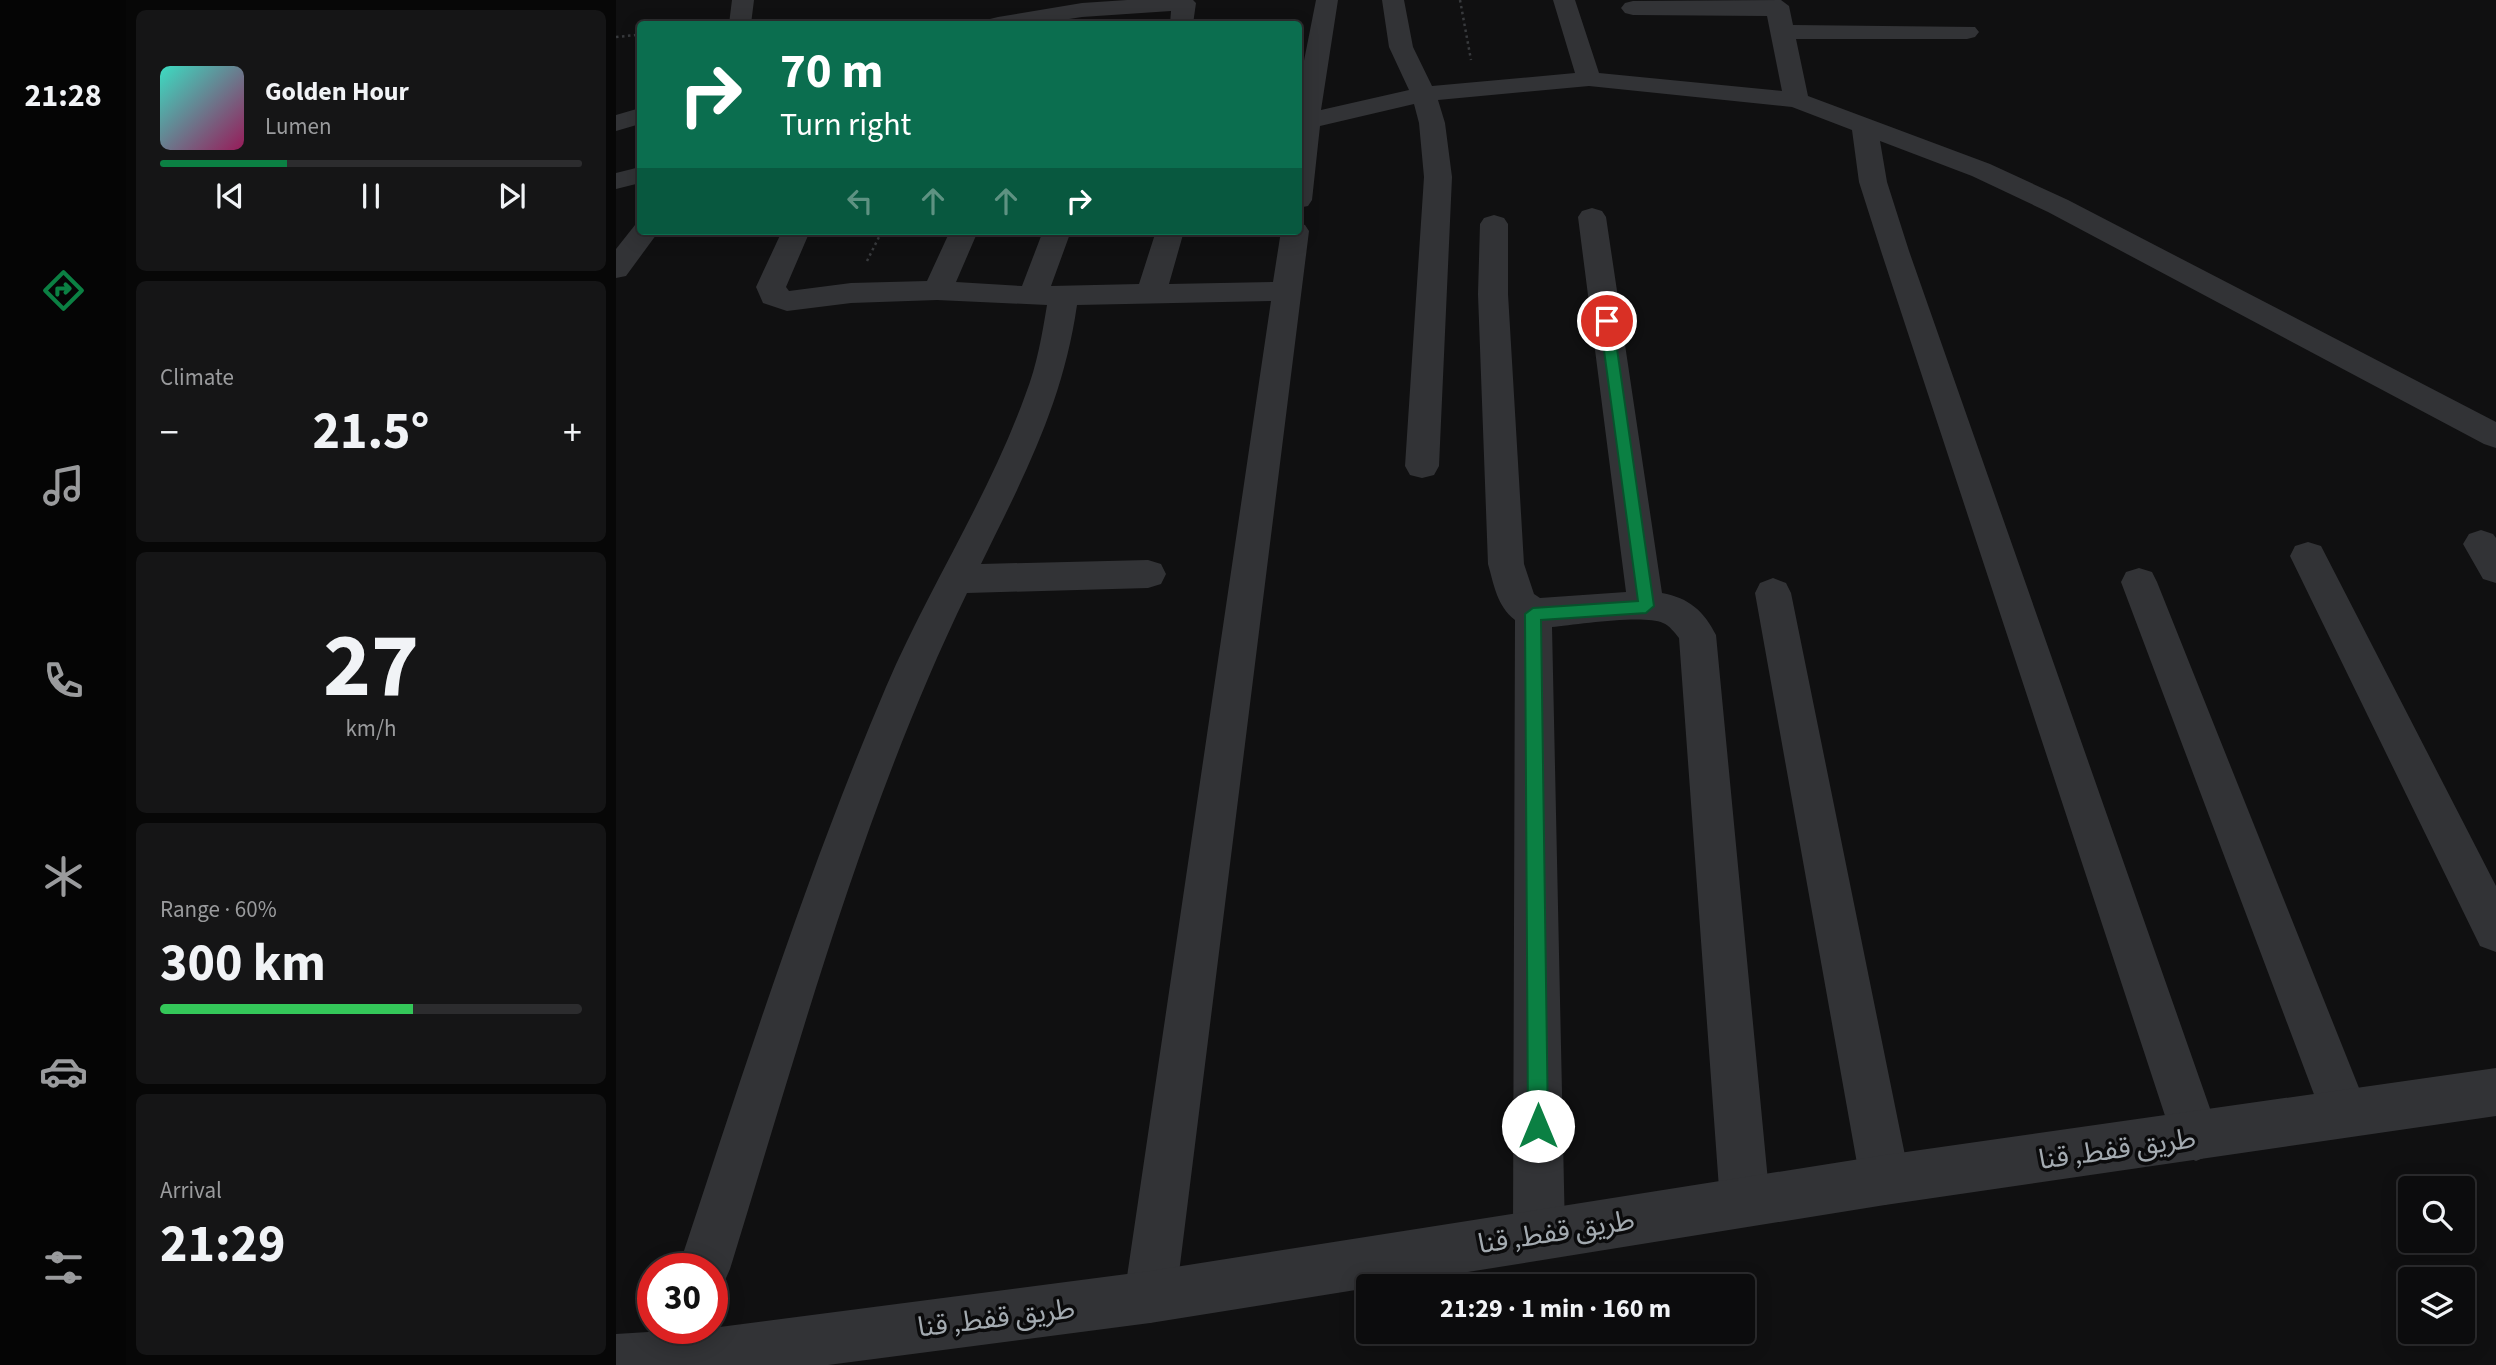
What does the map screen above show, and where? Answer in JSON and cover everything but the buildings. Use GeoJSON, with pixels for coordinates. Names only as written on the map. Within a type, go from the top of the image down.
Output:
{"type":"FeatureCollection","features":[{"type":"Feature","properties":{"kind":"street"},"geometry":{"type":"LineString","coordinates":[[740,21],[743,0]]}},
{"type":"Feature","properties":{"kind":"street"},"geometry":{"type":"LineString","coordinates":[[1327,0],[1303,121],[1423,94],[1589,79],[1796,100],[1981,170],[2058,206],[2496,436]]}},
{"type":"Feature","properties":{"kind":"street"},"geometry":{"type":"LineString","coordinates":[[1393,0],[1401,47],[1423,94],[1432,123],[1438,177],[1422,466]]}},
{"type":"Feature","properties":{"kind":"street"},"geometry":{"type":"LineString","coordinates":[[1564,0],[1589,79]]}},
{"type":"Feature","properties":{"kind":"street"},"geometry":{"type":"LineString","coordinates":[[1012,21],[1084,5],[1184,4],[1181,21]]}},
{"type":"Feature","properties":{"kind":"street"},"geometry":{"type":"LineString","coordinates":[[1633,8],[1778,13],[1967,32]]}},
{"type":"Feature","properties":{"kind":"street"},"geometry":{"type":"LineString","coordinates":[[1778,13],[1796,100]]}},
{"type":"Feature","properties":{"kind":"street"},"geometry":{"type":"LineString","coordinates":[[616,123],[637,118]]}},
{"type":"Feature","properties":{"kind":"street"},"geometry":{"type":"LineString","coordinates":[[1864,124],[1873,181],[1895,251],[2196,1137]]}},
{"type":"Feature","properties":{"kind":"street"},"geometry":{"type":"LineString","coordinates":[[616,181],[637,177]]}},
{"type":"Feature","properties":{"kind":"street"},"geometry":{"type":"LineString","coordinates":[[1592,217],[1646,606]]}},
{"type":"Feature","properties":{"kind":"street"},"geometry":{"type":"LineString","coordinates":[[1494,224],[1493,294],[1506,564],[1518,602],[1533,614],[1646,606],[1670,609],[1685,619],[1697,635],[1745,1202]]}},
{"type":"Feature","properties":{"kind":"street"},"geometry":{"type":"LineString","coordinates":[[616,269],[642,235]]}},
{"type":"Feature","properties":{"kind":"street"},"geometry":{"type":"LineString","coordinates":[[794,235],[771,286],[771,292],[779,299],[787,301],[851,293],[937,290],[1048,296],[1287,291]]}},
{"type":"Feature","properties":{"kind":"street"},"geometry":{"type":"LineString","coordinates":[[937,290],[962,235]]}},
{"type":"Feature","properties":{"kind":"street"},"geometry":{"type":"LineString","coordinates":[[709,1253],[826,893],[906,685],[954,579],[994,504],[1042,393],[1056,342],[1048,296],[1056,235]]}},
{"type":"Feature","properties":{"kind":"street"},"geometry":{"type":"LineString","coordinates":[[1152,293],[1169,235]]}},
{"type":"Feature","properties":{"kind":"street"},"geometry":{"type":"LineString","coordinates":[[1150,1297],[1294,235]]}},
{"type":"Feature","properties":{"kind":"street"},"geometry":{"type":"LineString","coordinates":[[2308,556],[2496,931]]}},
{"type":"Feature","properties":{"kind":"street"},"geometry":{"type":"LineString","coordinates":[[954,579],[1149,574]]}},
{"type":"Feature","properties":{"kind":"street"},"geometry":{"type":"LineString","coordinates":[[2139,582],[2345,1114]]}},
{"type":"Feature","properties":{"kind":"street"},"geometry":{"type":"LineString","coordinates":[[1773,593],[1885,1180]]}},
{"type":"Feature","properties":{"kind":"street"},"geometry":{"type":"LineString","coordinates":[[1533,614],[1539,1233]]}},
{"type":"Feature","properties":{"kind":"street","name":"طريق قفط, قنا"},"geometry":{"type":"LineString","coordinates":[[728,1338],[1150,1297],[1885,1180],[2496,1092]]}},
{"type":"Feature","properties":{"kind":"street","name":"طريق قفط, قنا"},"geometry":{"type":"LineString","coordinates":[[616,1361],[676,1344]]}},
{"type":"Feature","properties":{"kind":"path"},"geometry":{"type":"LineString","coordinates":[[1461,0],[1475,88]]}},
{"type":"Feature","properties":{"kind":"path"},"geometry":{"type":"LineString","coordinates":[[616,37],[636,35]]}},
{"type":"Feature","properties":{"kind":"route"},"geometry":{"type":"LineString","coordinates":[[1538,1126],[1533,614],[1646,606],[1607,321]]}}]}
